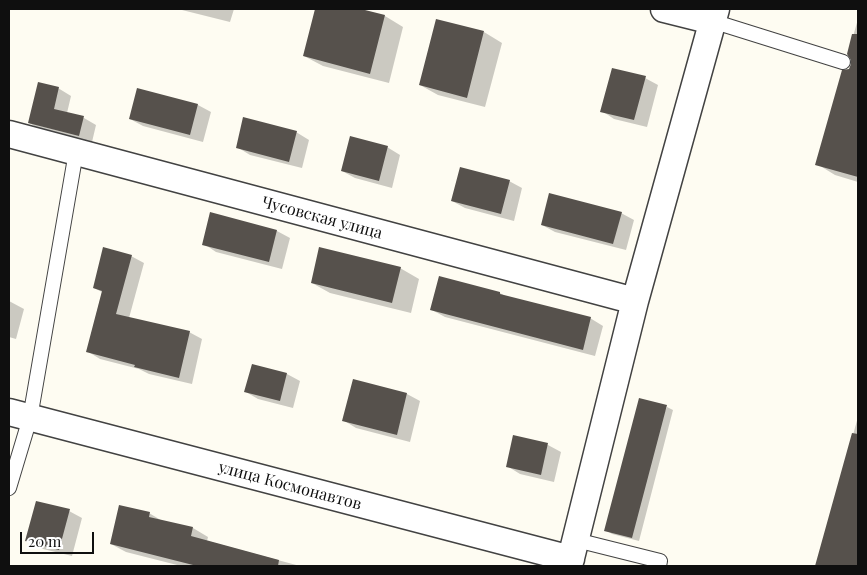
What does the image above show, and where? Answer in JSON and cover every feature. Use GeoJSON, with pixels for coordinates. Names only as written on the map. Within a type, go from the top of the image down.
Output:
{"type":"FeatureCollection","features":[{"type":"Feature","properties":{"kind":"street"},"geometry":{"type":"LineString","coordinates":[[572,555],[634,302],[714,15],[664,9]]}},
{"type":"Feature","properties":{"kind":"street","name":"Чусовская улица"},"geometry":{"type":"LineString","coordinates":[[9,134],[634,302]]}},
{"type":"Feature","properties":{"kind":"street","name":"улица Космонавтов"},"geometry":{"type":"LineString","coordinates":[[19,415],[572,555]]}},
{"type":"Feature","properties":{"kind":"lane"},"geometry":{"type":"LineString","coordinates":[[714,15],[843,62]]}},
{"type":"Feature","properties":{"kind":"lane"},"geometry":{"type":"LineString","coordinates":[[9,488],[19,415],[76,152]]}},
{"type":"Feature","properties":{"kind":"lane"},"geometry":{"type":"LineString","coordinates":[[572,555],[660,561],[659,566]]}},
{"type":"Feature","properties":{"kind":"building"},"geometry":{"type":"Polygon","coordinates":[[[315,9],[361,9],[385,15],[370,74],[303,56],[315,9]]]}},
{"type":"Feature","properties":{"kind":"building"},"geometry":{"type":"Polygon","coordinates":[[[436,19],[484,31],[467,98],[419,85],[436,19]]]}},
{"type":"Feature","properties":{"kind":"building"},"geometry":{"type":"Polygon","coordinates":[[[852,34],[858,34],[858,177],[815,165],[842,70],[849,69],[851,64],[847,54],[852,34]]]}},
{"type":"Feature","properties":{"kind":"building"},"geometry":{"type":"Polygon","coordinates":[[[612,68],[646,76],[634,120],[600,112],[612,68]]]}},
{"type":"Feature","properties":{"kind":"building"},"geometry":{"type":"Polygon","coordinates":[[[38,82],[59,87],[54,109],[84,116],[79,136],[28,123],[38,82]]]}},
{"type":"Feature","properties":{"kind":"building"},"geometry":{"type":"Polygon","coordinates":[[[137,88],[198,104],[190,135],[129,119],[137,88]]]}},
{"type":"Feature","properties":{"kind":"building"},"geometry":{"type":"Polygon","coordinates":[[[243,117],[297,131],[289,162],[236,148],[243,117]]]}},
{"type":"Feature","properties":{"kind":"building"},"geometry":{"type":"Polygon","coordinates":[[[350,136],[388,146],[379,181],[341,171],[350,136]]]}},
{"type":"Feature","properties":{"kind":"building"},"geometry":{"type":"Polygon","coordinates":[[[460,167],[510,180],[501,214],[451,201],[460,167]]]}},
{"type":"Feature","properties":{"kind":"building"},"geometry":{"type":"Polygon","coordinates":[[[549,193],[622,212],[613,244],[541,225],[549,193]]]}},
{"type":"Feature","properties":{"kind":"building"},"geometry":{"type":"Polygon","coordinates":[[[210,212],[277,230],[269,262],[202,245],[210,212]]]}},
{"type":"Feature","properties":{"kind":"building"},"geometry":{"type":"Polygon","coordinates":[[[103,247],[132,255],[116,314],[190,331],[179,378],[134,367],[135,365],[86,352],[102,291],[93,288],[103,247]]]}},
{"type":"Feature","properties":{"kind":"building"},"geometry":{"type":"Polygon","coordinates":[[[319,247],[401,267],[392,303],[311,283],[319,247]]]}},
{"type":"Feature","properties":{"kind":"building"},"geometry":{"type":"Polygon","coordinates":[[[439,276],[591,317],[583,350],[430,310],[439,276]]]}},
{"type":"Feature","properties":{"kind":"building"},"geometry":{"type":"Polygon","coordinates":[[[252,364],[287,373],[280,401],[244,392],[252,364]]]}},
{"type":"Feature","properties":{"kind":"building"},"geometry":{"type":"Polygon","coordinates":[[[353,379],[407,393],[397,435],[342,421],[353,379]]]}},
{"type":"Feature","properties":{"kind":"building"},"geometry":{"type":"Polygon","coordinates":[[[639,398],[667,405],[632,538],[604,531],[639,398]]]}},
{"type":"Feature","properties":{"kind":"building"},"geometry":{"type":"Polygon","coordinates":[[[852,433],[858,434],[858,566],[815,566],[852,433]]]}},
{"type":"Feature","properties":{"kind":"building"},"geometry":{"type":"Polygon","coordinates":[[[513,435],[548,443],[541,475],[506,467],[513,435]]]}},
{"type":"Feature","properties":{"kind":"building"},"geometry":{"type":"Polygon","coordinates":[[[36,501],[70,509],[59,550],[25,541],[36,501]]]}},
{"type":"Feature","properties":{"kind":"building"},"geometry":{"type":"Polygon","coordinates":[[[119,505],[150,512],[149,517],[193,527],[191,536],[279,560],[278,566],[197,566],[110,544],[119,505]]]}}]}
